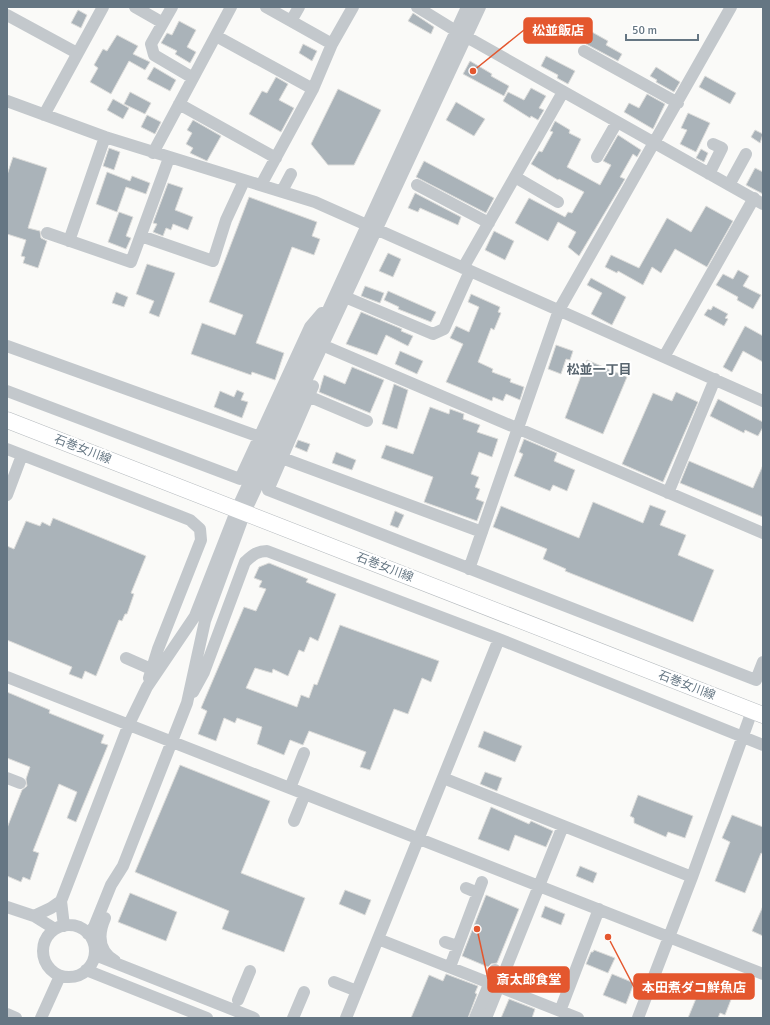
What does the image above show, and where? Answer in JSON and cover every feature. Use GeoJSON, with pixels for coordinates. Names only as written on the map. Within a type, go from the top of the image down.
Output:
{"type":"FeatureCollection","features":[{"type":"Feature","properties":{"kind":"main road","name":"石巻女川線"},"geometry":{"type":"LineString","coordinates":[[7,420],[758,713]]}},
{"type":"Feature","properties":{"kind":"street"},"geometry":{"type":"LineString","coordinates":[[44,115],[103,7]]}},
{"type":"Feature","properties":{"kind":"street"},"geometry":{"type":"LineString","coordinates":[[135,7],[163,23]]}},
{"type":"Feature","properties":{"kind":"street"},"geometry":{"type":"LineString","coordinates":[[172,7],[152,44],[154,55],[193,78]]}},
{"type":"Feature","properties":{"kind":"street"},"geometry":{"type":"LineString","coordinates":[[153,153],[231,7]]}},
{"type":"Feature","properties":{"kind":"street"},"geometry":{"type":"LineString","coordinates":[[266,7],[332,44]]}},
{"type":"Feature","properties":{"kind":"street"},"geometry":{"type":"LineString","coordinates":[[291,21],[299,7]]}},
{"type":"Feature","properties":{"kind":"street"},"geometry":{"type":"LineString","coordinates":[[261,185],[313,89],[332,44],[353,7]]}},
{"type":"Feature","properties":{"kind":"street"},"geometry":{"type":"LineString","coordinates":[[417,7],[467,38],[758,201],[664,357]]}},
{"type":"Feature","properties":{"kind":"street"},"geometry":{"type":"LineString","coordinates":[[7,907],[34,916],[56,930],[72,925],[81,928],[92,940],[95,955],[92,964],[86,970],[74,977],[60,976],[47,965],[44,958],[44,946],[56,930],[60,901],[129,724],[147,688],[195,616],[241,511],[340,301],[371,227],[414,134],[467,7]]}},
{"type":"Feature","properties":{"kind":"street"},"geometry":{"type":"LineString","coordinates":[[414,134],[467,38],[480,7]]}},
{"type":"Feature","properties":{"kind":"street"},"geometry":{"type":"LineString","coordinates":[[469,569],[559,310],[655,144],[731,7]]}},
{"type":"Feature","properties":{"kind":"street"},"geometry":{"type":"LineString","coordinates":[[7,15],[77,53]]}},
{"type":"Feature","properties":{"kind":"street"},"geometry":{"type":"LineString","coordinates":[[216,36],[313,89]]}},
{"type":"Feature","properties":{"kind":"street"},"geometry":{"type":"LineString","coordinates":[[584,51],[678,103]]}},
{"type":"Feature","properties":{"kind":"street"},"geometry":{"type":"LineString","coordinates":[[340,301],[433,334],[444,329],[466,269],[489,222],[563,92]]}},
{"type":"Feature","properties":{"kind":"street"},"geometry":{"type":"LineString","coordinates":[[7,101],[104,137],[244,182],[261,185],[314,202],[763,401]]}},
{"type":"Feature","properties":{"kind":"street"},"geometry":{"type":"LineString","coordinates":[[179,104],[276,158]]}},
{"type":"Feature","properties":{"kind":"street"},"geometry":{"type":"LineString","coordinates":[[597,157],[617,122]]}},
{"type":"Feature","properties":{"kind":"street"},"geometry":{"type":"LineString","coordinates":[[69,241],[104,137]]}},
{"type":"Feature","properties":{"kind":"street"},"geometry":{"type":"LineString","coordinates":[[709,174],[722,148],[713,144]]}},
{"type":"Feature","properties":{"kind":"street"},"geometry":{"type":"LineString","coordinates":[[730,185],[746,154]]}},
{"type":"Feature","properties":{"kind":"street"},"geometry":{"type":"LineString","coordinates":[[47,233],[131,262],[169,158]]}},
{"type":"Feature","properties":{"kind":"street"},"geometry":{"type":"LineString","coordinates":[[282,191],[291,174]]}},
{"type":"Feature","properties":{"kind":"street"},"geometry":{"type":"LineString","coordinates":[[515,177],[558,202]]}},
{"type":"Feature","properties":{"kind":"street"},"geometry":{"type":"LineString","coordinates":[[141,236],[212,261],[226,220],[244,182]]}},
{"type":"Feature","properties":{"kind":"street"},"geometry":{"type":"LineString","coordinates":[[417,186],[489,222]]}},
{"type":"Feature","properties":{"kind":"street"},"geometry":{"type":"LineString","coordinates":[[340,301],[337,330],[268,490],[756,680],[763,662]]}},
{"type":"Feature","properties":{"kind":"street"},"geometry":{"type":"LineString","coordinates":[[7,391],[240,479],[310,327],[340,301]]}},
{"type":"Feature","properties":{"kind":"street"},"geometry":{"type":"LineString","coordinates":[[7,346],[260,437]]}},
{"type":"Feature","properties":{"kind":"street"},"geometry":{"type":"LineString","coordinates":[[329,348],[518,430],[763,533]]}},
{"type":"Feature","properties":{"kind":"street"},"geometry":{"type":"LineString","coordinates":[[668,493],[715,379]]}},
{"type":"Feature","properties":{"kind":"street"},"geometry":{"type":"LineString","coordinates":[[308,396],[367,422]]}},
{"type":"Feature","properties":{"kind":"street"},"geometry":{"type":"LineString","coordinates":[[7,449],[190,520],[200,529],[201,540],[151,669],[147,688]]}},
{"type":"Feature","properties":{"kind":"street"},"geometry":{"type":"LineString","coordinates":[[7,495],[22,455]]}},
{"type":"Feature","properties":{"kind":"street"},"geometry":{"type":"LineString","coordinates":[[282,458],[482,532]]}},
{"type":"Feature","properties":{"kind":"street"},"geometry":{"type":"LineString","coordinates":[[124,967],[110,958],[104,951],[100,930],[118,888],[123,866],[186,703],[205,621],[241,511]]}},
{"type":"Feature","properties":{"kind":"street"},"geometry":{"type":"LineString","coordinates":[[186,703],[204,672],[245,562],[254,553],[267,551],[499,639],[763,745]]}},
{"type":"Feature","properties":{"kind":"street"},"geometry":{"type":"LineString","coordinates":[[346,1018],[499,639]]}},
{"type":"Feature","properties":{"kind":"street"},"geometry":{"type":"LineString","coordinates":[[126,658],[151,669]]}},
{"type":"Feature","properties":{"kind":"street"},"geometry":{"type":"LineString","coordinates":[[7,676],[763,974]]}},
{"type":"Feature","properties":{"kind":"street"},"geometry":{"type":"LineString","coordinates":[[638,1018],[692,877],[742,737],[758,713]]}},
{"type":"Feature","properties":{"kind":"street"},"geometry":{"type":"LineString","coordinates":[[290,788],[304,753]]}},
{"type":"Feature","properties":{"kind":"street"},"geometry":{"type":"LineString","coordinates":[[7,778],[20,783]]}},
{"type":"Feature","properties":{"kind":"street"},"geometry":{"type":"LineString","coordinates":[[443,778],[692,877]]}},
{"type":"Feature","properties":{"kind":"street"},"geometry":{"type":"LineString","coordinates":[[294,821],[305,794]]}},
{"type":"Feature","properties":{"kind":"street"},"geometry":{"type":"LineString","coordinates":[[486,1018],[563,826]]}},
{"type":"Feature","properties":{"kind":"street"},"geometry":{"type":"LineString","coordinates":[[88,934],[94,927],[111,885],[123,866]]}},
{"type":"Feature","properties":{"kind":"street"},"geometry":{"type":"LineString","coordinates":[[450,967],[480,887],[466,888]]}},
{"type":"Feature","properties":{"kind":"street"},"geometry":{"type":"LineString","coordinates":[[34,916],[51,908],[60,901]]}},
{"type":"Feature","properties":{"kind":"street"},"geometry":{"type":"LineString","coordinates":[[560,1011],[599,909]]}},
{"type":"Feature","properties":{"kind":"street"},"geometry":{"type":"LineString","coordinates":[[378,939],[578,1018]]}},
{"type":"Feature","properties":{"kind":"street"},"geometry":{"type":"LineString","coordinates":[[445,942],[458,946]]}},
{"type":"Feature","properties":{"kind":"street"},"geometry":{"type":"LineString","coordinates":[[95,955],[124,967],[176,982],[254,1018]]}},
{"type":"Feature","properties":{"kind":"street"},"geometry":{"type":"LineString","coordinates":[[86,970],[207,1018]]}},
{"type":"Feature","properties":{"kind":"street"},"geometry":{"type":"LineString","coordinates":[[475,1018],[495,970]]}},
{"type":"Feature","properties":{"kind":"street"},"geometry":{"type":"LineString","coordinates":[[238,1000],[250,971]]}},
{"type":"Feature","properties":{"kind":"street"},"geometry":{"type":"LineString","coordinates":[[41,1018],[60,976]]}},
{"type":"Feature","properties":{"kind":"street"},"geometry":{"type":"LineString","coordinates":[[334,982],[356,991]]}},
{"type":"Feature","properties":{"kind":"street"},"geometry":{"type":"LineString","coordinates":[[293,1018],[304,992]]}},
{"type":"Feature","properties":{"kind":"street"},"geometry":{"type":"LineString","coordinates":[[7,1014],[16,1018]]}},
{"type":"Feature","properties":{"kind":"building"},"geometry":{"type":"Polygon","coordinates":[[[78,10],[87,15],[81,28],[71,23],[78,10]]]}},
{"type":"Feature","properties":{"kind":"building"},"geometry":{"type":"Polygon","coordinates":[[[413,13],[434,27],[431,34],[408,21],[413,13]]]}},
{"type":"Feature","properties":{"kind":"building"},"geometry":{"type":"Polygon","coordinates":[[[179,21],[196,30],[187,47],[196,52],[190,63],[175,54],[177,51],[161,43],[167,33],[172,35],[179,21]]]}},
{"type":"Feature","properties":{"kind":"building"},"geometry":{"type":"Polygon","coordinates":[[[592,32],[608,41],[606,45],[622,54],[618,61],[586,44],[592,32]]]}},
{"type":"Feature","properties":{"kind":"building"},"geometry":{"type":"Polygon","coordinates":[[[117,35],[138,46],[133,54],[150,62],[145,70],[129,61],[111,94],[90,82],[98,68],[94,65],[103,49],[107,51],[117,35]]]}},
{"type":"Feature","properties":{"kind":"building"},"geometry":{"type":"Polygon","coordinates":[[[303,44],[317,51],[312,61],[299,53],[303,44]]]}},
{"type":"Feature","properties":{"kind":"building"},"geometry":{"type":"Polygon","coordinates":[[[546,56],[575,71],[568,84],[557,78],[558,75],[541,66],[546,56]]]}},
{"type":"Feature","properties":{"kind":"building"},"geometry":{"type":"Polygon","coordinates":[[[470,61],[492,74],[491,76],[509,86],[504,96],[463,74],[470,61]]]}},
{"type":"Feature","properties":{"kind":"building"},"geometry":{"type":"Polygon","coordinates":[[[154,67],[176,80],[170,91],[147,79],[154,67]]]}},
{"type":"Feature","properties":{"kind":"building"},"geometry":{"type":"Polygon","coordinates":[[[656,67],[680,82],[674,92],[656,82],[657,80],[650,76],[656,67]]]}},
{"type":"Feature","properties":{"kind":"building"},"geometry":{"type":"Polygon","coordinates":[[[705,76],[736,93],[730,104],[699,87],[705,76]]]}},
{"type":"Feature","properties":{"kind":"building"},"geometry":{"type":"Polygon","coordinates":[[[276,77],[288,84],[279,100],[294,108],[281,132],[249,114],[262,91],[267,93],[276,77]]]}},
{"type":"Feature","properties":{"kind":"building"},"geometry":{"type":"Polygon","coordinates":[[[531,88],[546,96],[539,108],[544,110],[538,120],[531,116],[530,118],[503,101],[508,92],[524,100],[531,88]]]}},
{"type":"Feature","properties":{"kind":"building"},"geometry":{"type":"Polygon","coordinates":[[[338,89],[381,110],[354,165],[328,165],[311,144],[338,89]]]}},
{"type":"Feature","properties":{"kind":"building"},"geometry":{"type":"Polygon","coordinates":[[[130,92],[151,103],[145,114],[124,104],[130,92]]]}},
{"type":"Feature","properties":{"kind":"building"},"geometry":{"type":"Polygon","coordinates":[[[647,94],[665,104],[653,129],[624,112],[629,103],[639,108],[647,94]]]}},
{"type":"Feature","properties":{"kind":"building"},"geometry":{"type":"Polygon","coordinates":[[[113,99],[129,108],[123,119],[107,110],[113,99]]]}},
{"type":"Feature","properties":{"kind":"building"},"geometry":{"type":"Polygon","coordinates":[[[456,102],[485,119],[474,136],[446,120],[456,102]]]}},
{"type":"Feature","properties":{"kind":"building"},"geometry":{"type":"Polygon","coordinates":[[[688,113],[710,123],[696,152],[680,144],[687,130],[681,128],[688,113]]]}},
{"type":"Feature","properties":{"kind":"building"},"geometry":{"type":"Polygon","coordinates":[[[147,115],[161,122],[155,134],[141,127],[147,115]]]}},
{"type":"Feature","properties":{"kind":"building"},"geometry":{"type":"Polygon","coordinates":[[[193,120],[221,136],[207,161],[190,153],[193,148],[186,144],[192,133],[187,130],[193,120]]]}},
{"type":"Feature","properties":{"kind":"building"},"geometry":{"type":"Polygon","coordinates":[[[555,121],[570,130],[569,133],[581,139],[567,167],[600,185],[611,165],[603,161],[618,135],[641,150],[637,157],[633,154],[620,177],[625,179],[579,256],[568,247],[576,232],[558,222],[548,241],[515,223],[529,198],[565,217],[568,212],[572,213],[584,192],[559,179],[558,180],[531,164],[539,151],[542,152],[553,132],[550,131],[555,121]]]}},
{"type":"Feature","properties":{"kind":"building"},"geometry":{"type":"Polygon","coordinates":[[[755,130],[763,134],[760,143],[751,137],[755,130]]]}},
{"type":"Feature","properties":{"kind":"building"},"geometry":{"type":"Polygon","coordinates":[[[109,148],[120,152],[114,170],[103,166],[109,148]]]}},
{"type":"Feature","properties":{"kind":"building"},"geometry":{"type":"Polygon","coordinates":[[[701,149],[708,153],[704,162],[696,158],[701,149]]]}},
{"type":"Feature","properties":{"kind":"building"},"geometry":{"type":"Polygon","coordinates":[[[13,157],[47,168],[28,228],[40,231],[41,238],[47,241],[38,268],[23,263],[25,257],[21,256],[26,240],[7,234],[7,175],[13,157]]]}},
{"type":"Feature","properties":{"kind":"building"},"geometry":{"type":"Polygon","coordinates":[[[424,161],[494,198],[486,213],[416,177],[424,161]]]}},
{"type":"Feature","properties":{"kind":"building"},"geometry":{"type":"Polygon","coordinates":[[[755,168],[763,172],[763,194],[746,185],[755,168]]]}},
{"type":"Feature","properties":{"kind":"building"},"geometry":{"type":"Polygon","coordinates":[[[107,172],[130,181],[132,176],[150,183],[146,194],[126,187],[117,212],[96,204],[107,172]]]}},
{"type":"Feature","properties":{"kind":"building"},"geometry":{"type":"Polygon","coordinates":[[[168,183],[183,188],[175,210],[193,217],[188,230],[173,224],[171,230],[166,228],[163,236],[153,232],[157,224],[153,223],[168,183]]]}},
{"type":"Feature","properties":{"kind":"building"},"geometry":{"type":"Polygon","coordinates":[[[415,193],[461,217],[458,225],[420,208],[418,212],[408,208],[415,193]]]}},
{"type":"Feature","properties":{"kind":"building"},"geometry":{"type":"Polygon","coordinates":[[[249,197],[317,222],[312,236],[320,239],[314,255],[292,247],[256,343],[284,353],[275,380],[252,372],[251,375],[191,354],[202,323],[235,335],[243,315],[209,302],[249,197]]]}},
{"type":"Feature","properties":{"kind":"building"},"geometry":{"type":"Polygon","coordinates":[[[706,206],[733,221],[707,267],[675,249],[661,273],[652,267],[643,285],[618,271],[617,273],[605,267],[611,255],[639,268],[667,218],[691,232],[706,206]]]}},
{"type":"Feature","properties":{"kind":"building"},"geometry":{"type":"Polygon","coordinates":[[[119,212],[133,217],[126,236],[131,238],[126,249],[108,242],[119,212]]]}},
{"type":"Feature","properties":{"kind":"building"},"geometry":{"type":"Polygon","coordinates":[[[494,231],[514,241],[505,260],[485,250],[494,231]]]}},
{"type":"Feature","properties":{"kind":"building"},"geometry":{"type":"Polygon","coordinates":[[[388,253],[401,259],[393,277],[379,271],[388,253]]]}},
{"type":"Feature","properties":{"kind":"building"},"geometry":{"type":"Polygon","coordinates":[[[147,264],[175,273],[159,317],[149,313],[154,301],[136,294],[147,264]]]}},
{"type":"Feature","properties":{"kind":"building"},"geometry":{"type":"Polygon","coordinates":[[[738,270],[749,276],[743,286],[761,295],[753,309],[737,300],[738,297],[716,285],[723,274],[733,279],[738,270]]]}},
{"type":"Feature","properties":{"kind":"building"},"geometry":{"type":"Polygon","coordinates":[[[591,278],[626,297],[612,325],[591,314],[602,293],[587,285],[591,278]]]}},
{"type":"Feature","properties":{"kind":"building"},"geometry":{"type":"Polygon","coordinates":[[[365,286],[384,293],[380,303],[361,296],[365,286]]]}},
{"type":"Feature","properties":{"kind":"building"},"geometry":{"type":"Polygon","coordinates":[[[388,291],[436,312],[431,322],[398,309],[399,307],[384,300],[388,291]]]}},
{"type":"Feature","properties":{"kind":"building"},"geometry":{"type":"Polygon","coordinates":[[[116,292],[128,297],[124,307],[112,303],[116,292]]]}},
{"type":"Feature","properties":{"kind":"building"},"geometry":{"type":"Polygon","coordinates":[[[471,294],[500,307],[498,312],[501,313],[494,330],[491,328],[478,362],[493,369],[492,372],[511,379],[510,382],[524,387],[520,400],[506,394],[503,401],[493,397],[492,401],[446,382],[463,344],[450,338],[456,326],[469,332],[479,307],[468,302],[471,294]]]}},
{"type":"Feature","properties":{"kind":"building"},"geometry":{"type":"Polygon","coordinates":[[[713,306],[728,314],[725,318],[728,319],[724,326],[704,315],[708,309],[711,310],[713,306]]]}},
{"type":"Feature","properties":{"kind":"building"},"geometry":{"type":"Polygon","coordinates":[[[361,312],[402,329],[401,331],[413,336],[408,346],[386,335],[377,355],[346,344],[361,312]]]}},
{"type":"Feature","properties":{"kind":"building"},"geometry":{"type":"Polygon","coordinates":[[[745,326],[763,336],[763,362],[743,351],[732,372],[723,367],[745,326]]]}},
{"type":"Feature","properties":{"kind":"building"},"geometry":{"type":"Polygon","coordinates":[[[556,345],[573,351],[570,360],[566,359],[561,374],[548,369],[556,345]]]}},
{"type":"Feature","properties":{"kind":"building"},"geometry":{"type":"Polygon","coordinates":[[[400,351],[423,361],[417,374],[395,364],[400,351]]]}},
{"type":"Feature","properties":{"kind":"building"},"geometry":{"type":"Polygon","coordinates":[[[587,360],[627,377],[603,434],[565,418],[587,360]]]}},
{"type":"Feature","properties":{"kind":"building"},"geometry":{"type":"Polygon","coordinates":[[[352,367],[384,380],[370,413],[319,392],[324,375],[345,384],[352,367]]]}},
{"type":"Feature","properties":{"kind":"building"},"geometry":{"type":"Polygon","coordinates":[[[394,384],[408,390],[397,429],[382,424],[394,384]]]}},
{"type":"Feature","properties":{"kind":"building"},"geometry":{"type":"Polygon","coordinates":[[[237,390],[244,393],[241,400],[248,402],[242,418],[214,407],[220,391],[234,397],[237,390]]]}},
{"type":"Feature","properties":{"kind":"building"},"geometry":{"type":"Polygon","coordinates":[[[676,392],[698,402],[663,482],[622,464],[653,393],[672,401],[676,392]]]}},
{"type":"Feature","properties":{"kind":"building"},"geometry":{"type":"Polygon","coordinates":[[[718,399],[763,422],[763,427],[758,436],[745,430],[744,433],[710,416],[718,399]]]}},
{"type":"Feature","properties":{"kind":"building"},"geometry":{"type":"Polygon","coordinates":[[[430,407],[449,414],[450,409],[464,414],[463,419],[480,425],[477,432],[498,439],[492,457],[479,452],[471,474],[479,477],[475,487],[480,489],[476,499],[484,502],[477,521],[424,502],[433,477],[381,458],[386,445],[413,454],[430,407]]]}},
{"type":"Feature","properties":{"kind":"building"},"geometry":{"type":"Polygon","coordinates":[[[524,439],[557,453],[554,461],[575,470],[567,491],[553,485],[550,491],[514,476],[523,454],[519,452],[524,439]]]}},
{"type":"Feature","properties":{"kind":"building"},"geometry":{"type":"Polygon","coordinates":[[[298,440],[310,444],[307,452],[295,447],[298,440]]]}},
{"type":"Feature","properties":{"kind":"building"},"geometry":{"type":"Polygon","coordinates":[[[336,452],[356,460],[352,470],[332,463],[336,452]]]}},
{"type":"Feature","properties":{"kind":"building"},"geometry":{"type":"Polygon","coordinates":[[[689,461],[753,488],[763,465],[763,517],[680,483],[689,461]]]}},
{"type":"Feature","properties":{"kind":"building"},"geometry":{"type":"Polygon","coordinates":[[[593,502],[643,523],[650,505],[666,511],[660,525],[686,535],[678,555],[714,570],[693,622],[565,571],[566,569],[543,559],[547,549],[493,527],[501,506],[579,538],[593,502]]]}},
{"type":"Feature","properties":{"kind":"building"},"geometry":{"type":"Polygon","coordinates":[[[395,511],[404,515],[398,528],[390,525],[395,511]]]}},
{"type":"Feature","properties":{"kind":"building"},"geometry":{"type":"Polygon","coordinates":[[[53,518],[146,556],[131,593],[134,594],[127,614],[125,614],[122,621],[119,620],[96,676],[85,671],[82,679],[69,674],[72,667],[7,640],[7,546],[14,549],[26,521],[40,526],[42,522],[50,526],[53,518]]]}},
{"type":"Feature","properties":{"kind":"building"},"geometry":{"type":"Polygon","coordinates":[[[269,563],[308,579],[306,582],[336,594],[318,641],[310,637],[304,652],[299,650],[288,676],[273,669],[272,673],[255,668],[246,688],[297,707],[301,695],[309,698],[314,684],[317,685],[340,625],[439,661],[431,682],[422,678],[408,714],[394,709],[370,770],[360,767],[366,752],[309,731],[303,745],[290,740],[284,755],[257,744],[262,727],[237,718],[235,723],[224,718],[216,741],[198,734],[207,711],[201,708],[244,607],[256,611],[266,589],[259,587],[262,581],[254,578],[259,567],[269,563]]]}},
{"type":"Feature","properties":{"kind":"building"},"geometry":{"type":"Polygon","coordinates":[[[7,692],[50,710],[49,713],[104,735],[101,743],[108,745],[76,822],[67,818],[77,792],[59,784],[33,851],[39,853],[30,880],[23,877],[21,882],[7,876],[7,828],[22,790],[27,786],[26,779],[30,767],[7,758],[7,692]]]}},
{"type":"Feature","properties":{"kind":"building"},"geometry":{"type":"Polygon","coordinates":[[[484,731],[522,746],[515,762],[478,747],[484,731]]]}},
{"type":"Feature","properties":{"kind":"building"},"geometry":{"type":"Polygon","coordinates":[[[180,765],[270,801],[241,873],[305,898],[284,952],[222,929],[229,911],[135,872],[180,765]]]}},
{"type":"Feature","properties":{"kind":"building"},"geometry":{"type":"Polygon","coordinates":[[[485,772],[502,778],[497,791],[480,784],[485,772]]]}},
{"type":"Feature","properties":{"kind":"building"},"geometry":{"type":"Polygon","coordinates":[[[638,795],[693,816],[685,838],[668,832],[666,837],[634,823],[634,818],[630,816],[638,795]]]}},
{"type":"Feature","properties":{"kind":"building"},"geometry":{"type":"Polygon","coordinates":[[[491,807],[529,824],[531,821],[553,831],[546,847],[515,835],[509,851],[478,839],[491,807]]]}},
{"type":"Feature","properties":{"kind":"building"},"geometry":{"type":"Polygon","coordinates":[[[732,815],[763,827],[763,854],[761,853],[745,893],[715,881],[730,842],[722,838],[732,815]]]}},
{"type":"Feature","properties":{"kind":"building"},"geometry":{"type":"Polygon","coordinates":[[[580,866],[597,873],[593,883],[576,876],[580,866]]]}},
{"type":"Feature","properties":{"kind":"building"},"geometry":{"type":"Polygon","coordinates":[[[345,890],[371,900],[365,915],[339,904],[345,890]]]}},
{"type":"Feature","properties":{"kind":"building"},"geometry":{"type":"Polygon","coordinates":[[[130,893],[177,912],[166,941],[118,922],[130,893]]]}},
{"type":"Feature","properties":{"kind":"building"},"geometry":{"type":"Polygon","coordinates":[[[486,895],[519,909],[497,963],[491,964],[488,967],[462,956],[486,895]]]}},
{"type":"Feature","properties":{"kind":"building"},"geometry":{"type":"Polygon","coordinates":[[[545,906],[565,914],[561,925],[541,917],[545,906]]]}},
{"type":"Feature","properties":{"kind":"building"},"geometry":{"type":"Polygon","coordinates":[[[763,906],[763,936],[752,931],[763,906]]]}},
{"type":"Feature","properties":{"kind":"building"},"geometry":{"type":"Polygon","coordinates":[[[594,950],[615,958],[608,973],[586,964],[591,952],[594,950]]]}},
{"type":"Feature","properties":{"kind":"building"},"geometry":{"type":"Polygon","coordinates":[[[446,974],[478,986],[475,993],[477,994],[468,1018],[411,1018],[429,975],[443,981],[446,974]]]}},
{"type":"Feature","properties":{"kind":"building"},"geometry":{"type":"Polygon","coordinates":[[[612,974],[634,983],[626,1004],[603,995],[612,974]]]}},
{"type":"Feature","properties":{"kind":"building"},"geometry":{"type":"Polygon","coordinates":[[[704,979],[729,990],[727,995],[732,997],[725,1015],[720,1013],[718,1018],[688,1018],[704,979]]]}},
{"type":"Feature","properties":{"kind":"building"},"geometry":{"type":"Polygon","coordinates":[[[509,999],[535,1009],[532,1018],[501,1018],[509,999]]]}},
{"type":"Feature","properties":{"kind":"place","name":"松並飯店"},"geometry":{"type":"Point","coordinates":[473,71]}},
{"type":"Feature","properties":{"kind":"place","name":"斎太郎食堂"},"geometry":{"type":"Point","coordinates":[477,929]}},
{"type":"Feature","properties":{"kind":"place","name":"本田煮ダコ鮮魚店"},"geometry":{"type":"Point","coordinates":[608,937]}},
{"type":"Feature","properties":{"kind":"district","name":"松並一丁目"},"geometry":{"type":"Point","coordinates":[599,369]}}]}
